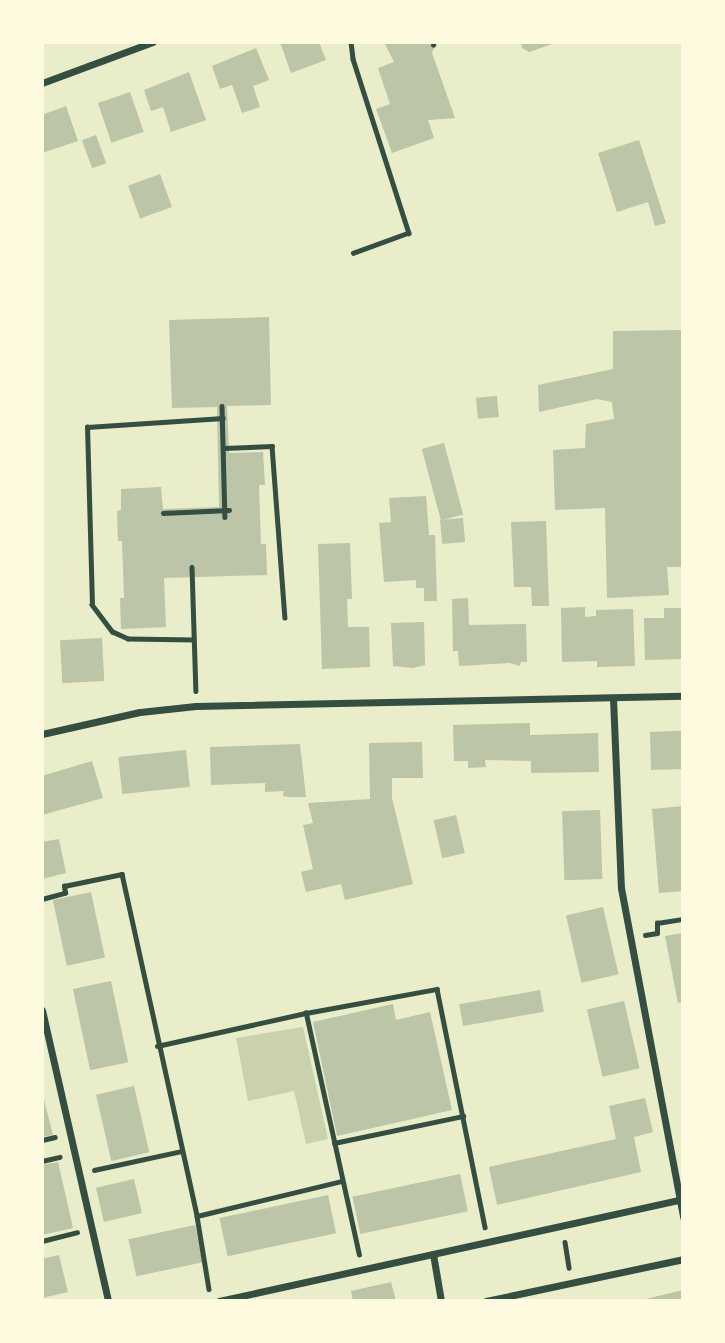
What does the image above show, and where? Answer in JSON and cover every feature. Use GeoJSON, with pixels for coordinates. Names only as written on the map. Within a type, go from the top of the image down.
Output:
{"type":"FeatureCollection","features":[{"type":"Feature","properties":{"kind":"street"},"geometry":{"type":"LineString","coordinates":[[42,83],[153,42]]}},
{"type":"Feature","properties":{"kind":"street"},"geometry":{"type":"LineString","coordinates":[[42,734],[140,712],[197,706],[683,696]]}},
{"type":"Feature","properties":{"kind":"street"},"geometry":{"type":"LineString","coordinates":[[613,698],[621,888],[683,1217]]}},
{"type":"Feature","properties":{"kind":"street"},"geometry":{"type":"LineString","coordinates":[[42,1010],[108,1301]]}},
{"type":"Feature","properties":{"kind":"street"},"geometry":{"type":"LineString","coordinates":[[219,1301],[679,1200]]}},
{"type":"Feature","properties":{"kind":"street"},"geometry":{"type":"LineString","coordinates":[[433,1254],[442,1301]]}},
{"type":"Feature","properties":{"kind":"street"},"geometry":{"type":"LineString","coordinates":[[486,1301],[683,1259]]}},
{"type":"Feature","properties":{"kind":"path"},"geometry":{"type":"LineString","coordinates":[[351,42],[353,59],[409,233],[354,253]]}},
{"type":"Feature","properties":{"kind":"path"},"geometry":{"type":"LineString","coordinates":[[163,513],[226,512],[222,406]]}},
{"type":"Feature","properties":{"kind":"path"},"geometry":{"type":"LineString","coordinates":[[194,640],[128,639],[112,632],[92,605],[87,427],[223,418]]}},
{"type":"Feature","properties":{"kind":"path"},"geometry":{"type":"LineString","coordinates":[[224,448],[272,446],[285,618]]}},
{"type":"Feature","properties":{"kind":"path"},"geometry":{"type":"LineString","coordinates":[[192,567],[197,706]]}},
{"type":"Feature","properties":{"kind":"path"},"geometry":{"type":"LineString","coordinates":[[42,899],[65,893],[64,886],[122,874],[157,1045],[197,1216],[211,1301]]}},
{"type":"Feature","properties":{"kind":"path"},"geometry":{"type":"LineString","coordinates":[[629,936],[657,933],[657,923],[683,919]]}},
{"type":"Feature","properties":{"kind":"path"},"geometry":{"type":"LineString","coordinates":[[157,1045],[306,1013],[437,989],[488,1242]]}},
{"type":"Feature","properties":{"kind":"path"},"geometry":{"type":"LineString","coordinates":[[306,1013],[362,1270]]}},
{"type":"Feature","properties":{"kind":"path"},"geometry":{"type":"LineString","coordinates":[[334,1143],[463,1116]]}},
{"type":"Feature","properties":{"kind":"path"},"geometry":{"type":"LineString","coordinates":[[79,1174],[182,1151]]}},
{"type":"Feature","properties":{"kind":"path"},"geometry":{"type":"LineString","coordinates":[[197,1216],[342,1181]]}},
{"type":"Feature","properties":{"kind":"path"},"geometry":{"type":"LineString","coordinates":[[562,1226],[572,1283]]}},
{"type":"Feature","properties":{"kind":"path"},"geometry":{"type":"LineString","coordinates":[[42,1241],[92,1228]]}},
{"type":"Feature","properties":{"kind":"green space"},"geometry":{"type":"Polygon","coordinates":[[[303,1027],[328,1139],[306,1144],[294,1091],[248,1101],[236,1038],[303,1027]]]}},
{"type":"Feature","properties":{"kind":"building"},"geometry":{"type":"Polygon","coordinates":[[[280,42],[319,42],[326,60],[291,73],[280,42]]]}},
{"type":"Feature","properties":{"kind":"building"},"geometry":{"type":"Polygon","coordinates":[[[384,42],[428,42],[435,46],[432,53],[455,118],[428,120],[434,138],[392,153],[376,109],[390,104],[378,68],[394,62],[384,42]]]}},
{"type":"Feature","properties":{"kind":"building"},"geometry":{"type":"Polygon","coordinates":[[[521,42],[558,42],[529,52],[522,48],[521,42]]]}},
{"type":"Feature","properties":{"kind":"building"},"geometry":{"type":"Polygon","coordinates":[[[256,48],[269,80],[253,86],[260,107],[242,113],[232,85],[220,89],[212,66],[256,48]]]}},
{"type":"Feature","properties":{"kind":"building"},"geometry":{"type":"Polygon","coordinates":[[[189,72],[206,120],[171,132],[163,107],[151,111],[144,90],[189,72]]]}},
{"type":"Feature","properties":{"kind":"building"},"geometry":{"type":"Polygon","coordinates":[[[130,92],[144,132],[112,143],[98,103],[130,92]]]}},
{"type":"Feature","properties":{"kind":"building"},"geometry":{"type":"Polygon","coordinates":[[[66,106],[78,141],[42,153],[42,115],[66,106]]]}},
{"type":"Feature","properties":{"kind":"building"},"geometry":{"type":"Polygon","coordinates":[[[96,135],[106,163],[92,168],[82,140],[96,135]]]}},
{"type":"Feature","properties":{"kind":"building"},"geometry":{"type":"Polygon","coordinates":[[[639,140],[666,223],[655,226],[648,202],[617,212],[598,153],[639,140]]]}},
{"type":"Feature","properties":{"kind":"building"},"geometry":{"type":"Polygon","coordinates":[[[160,174],[172,207],[140,219],[128,186],[160,174]]]}},
{"type":"Feature","properties":{"kind":"building"},"geometry":{"type":"Polygon","coordinates":[[[269,317],[271,405],[227,406],[229,453],[263,452],[265,485],[259,485],[261,544],[266,544],[267,575],[164,578],[166,627],[121,629],[120,598],[124,598],[122,541],[118,541],[117,511],[121,510],[121,489],[161,487],[163,509],[219,507],[217,407],[172,408],[169,320],[269,317]]]}},
{"type":"Feature","properties":{"kind":"building"},"geometry":{"type":"Polygon","coordinates":[[[683,330],[683,567],[667,567],[669,595],[607,598],[605,508],[555,510],[553,450],[585,448],[586,424],[614,419],[612,402],[597,399],[539,412],[538,385],[613,369],[613,331],[683,330]]]}},
{"type":"Feature","properties":{"kind":"building"},"geometry":{"type":"Polygon","coordinates":[[[497,396],[499,417],[478,419],[476,398],[497,396]]]}},
{"type":"Feature","properties":{"kind":"building"},"geometry":{"type":"Polygon","coordinates":[[[444,443],[463,514],[441,520],[422,449],[444,443]]]}},
{"type":"Feature","properties":{"kind":"building"},"geometry":{"type":"Polygon","coordinates":[[[426,496],[429,535],[435,535],[437,601],[424,601],[424,588],[416,588],[416,580],[384,582],[379,523],[391,522],[389,498],[426,496]]]}},
{"type":"Feature","properties":{"kind":"building"},"geometry":{"type":"Polygon","coordinates":[[[463,518],[465,542],[442,544],[440,520],[463,518]]]}},
{"type":"Feature","properties":{"kind":"building"},"geometry":{"type":"Polygon","coordinates":[[[546,521],[549,606],[532,606],[531,587],[514,587],[511,522],[546,521]]]}},
{"type":"Feature","properties":{"kind":"building"},"geometry":{"type":"Polygon","coordinates":[[[350,543],[352,599],[347,599],[348,627],[369,627],[370,667],[322,669],[318,544],[350,543]]]}},
{"type":"Feature","properties":{"kind":"building"},"geometry":{"type":"Polygon","coordinates":[[[468,598],[469,625],[526,624],[527,662],[521,662],[520,666],[509,663],[459,666],[458,651],[453,651],[452,599],[468,598]]]}},
{"type":"Feature","properties":{"kind":"building"},"geometry":{"type":"Polygon","coordinates":[[[585,607],[585,617],[596,616],[596,610],[633,609],[635,666],[597,667],[597,661],[562,662],[561,608],[585,607]]]}},
{"type":"Feature","properties":{"kind":"building"},"geometry":{"type":"Polygon","coordinates":[[[664,608],[683,608],[683,659],[645,660],[644,618],[664,618],[664,608]]]}},
{"type":"Feature","properties":{"kind":"building"},"geometry":{"type":"Polygon","coordinates":[[[424,622],[425,665],[413,668],[393,666],[391,623],[424,622]]]}},
{"type":"Feature","properties":{"kind":"building"},"geometry":{"type":"Polygon","coordinates":[[[102,638],[104,681],[62,683],[60,640],[102,638]]]}},
{"type":"Feature","properties":{"kind":"building"},"geometry":{"type":"Polygon","coordinates":[[[530,723],[530,735],[598,733],[599,772],[531,773],[531,761],[485,760],[486,767],[468,768],[468,761],[454,761],[453,725],[530,723]]]}},
{"type":"Feature","properties":{"kind":"building"},"geometry":{"type":"Polygon","coordinates":[[[683,731],[683,769],[651,770],[650,732],[683,731]]]}},
{"type":"Feature","properties":{"kind":"building"},"geometry":{"type":"Polygon","coordinates":[[[422,742],[423,778],[392,778],[392,798],[413,884],[345,900],[341,884],[306,892],[301,872],[313,869],[303,825],[313,823],[308,803],[370,799],[369,743],[422,742]]]}},
{"type":"Feature","properties":{"kind":"building"},"geometry":{"type":"Polygon","coordinates":[[[300,744],[306,797],[283,796],[284,791],[265,792],[265,783],[211,785],[210,747],[300,744]]]}},
{"type":"Feature","properties":{"kind":"building"},"geometry":{"type":"Polygon","coordinates":[[[186,750],[190,787],[122,794],[118,757],[186,750]]]}},
{"type":"Feature","properties":{"kind":"building"},"geometry":{"type":"Polygon","coordinates":[[[92,761],[103,798],[42,815],[42,776],[92,761]]]}},
{"type":"Feature","properties":{"kind":"building"},"geometry":{"type":"Polygon","coordinates":[[[683,806],[683,891],[659,893],[652,809],[683,806]]]}},
{"type":"Feature","properties":{"kind":"building"},"geometry":{"type":"Polygon","coordinates":[[[600,810],[602,879],[564,880],[562,811],[600,810]]]}},
{"type":"Feature","properties":{"kind":"building"},"geometry":{"type":"Polygon","coordinates":[[[456,815],[465,853],[442,858],[434,820],[456,815]]]}},
{"type":"Feature","properties":{"kind":"building"},"geometry":{"type":"Polygon","coordinates":[[[59,839],[66,873],[42,879],[42,842],[59,839]]]}},
{"type":"Feature","properties":{"kind":"building"},"geometry":{"type":"Polygon","coordinates":[[[91,892],[105,958],[67,966],[53,900],[91,892]]]}},
{"type":"Feature","properties":{"kind":"building"},"geometry":{"type":"Polygon","coordinates":[[[603,907],[619,974],[581,983],[566,916],[603,907]]]}},
{"type":"Feature","properties":{"kind":"building"},"geometry":{"type":"Polygon","coordinates":[[[683,933],[683,1002],[678,1003],[665,936],[683,933]]]}},
{"type":"Feature","properties":{"kind":"building"},"geometry":{"type":"Polygon","coordinates":[[[111,981],[128,1062],[90,1070],[73,989],[111,981]]]}},
{"type":"Feature","properties":{"kind":"building"},"geometry":{"type":"Polygon","coordinates":[[[540,990],[544,1012],[463,1026],[459,1004],[540,990]]]}},
{"type":"Feature","properties":{"kind":"building"},"geometry":{"type":"Polygon","coordinates":[[[624,1001],[640,1068],[602,1077],[587,1010],[624,1001]]]}},
{"type":"Feature","properties":{"kind":"building"},"geometry":{"type":"Polygon","coordinates":[[[393,1004],[396,1020],[430,1012],[452,1110],[337,1136],[313,1022],[393,1004]]]}},
{"type":"Feature","properties":{"kind":"building"},"geometry":{"type":"Polygon","coordinates":[[[134,1086],[149,1152],[111,1161],[96,1095],[134,1086]]]}},
{"type":"Feature","properties":{"kind":"building"},"geometry":{"type":"Polygon","coordinates":[[[42,1092],[53,1135],[42,1137],[42,1092]]]}},
{"type":"Feature","properties":{"kind":"building"},"geometry":{"type":"Polygon","coordinates":[[[645,1098],[653,1132],[634,1137],[641,1172],[497,1205],[489,1167],[616,1139],[609,1106],[645,1098]]]}},
{"type":"Feature","properties":{"kind":"building"},"geometry":{"type":"Polygon","coordinates":[[[58,1162],[73,1228],[42,1235],[42,1165],[58,1162]]]}},
{"type":"Feature","properties":{"kind":"building"},"geometry":{"type":"Polygon","coordinates":[[[460,1174],[468,1211],[360,1234],[352,1197],[460,1174]]]}},
{"type":"Feature","properties":{"kind":"building"},"geometry":{"type":"Polygon","coordinates":[[[134,1179],[142,1213],[104,1222],[96,1188],[134,1179]]]}},
{"type":"Feature","properties":{"kind":"building"},"geometry":{"type":"Polygon","coordinates":[[[328,1195],[336,1233],[228,1256],[219,1218],[328,1195]]]}},
{"type":"Feature","properties":{"kind":"building"},"geometry":{"type":"Polygon","coordinates":[[[195,1225],[203,1262],[136,1276],[128,1239],[195,1225]]]}},
{"type":"Feature","properties":{"kind":"building"},"geometry":{"type":"Polygon","coordinates":[[[59,1255],[68,1292],[42,1298],[42,1259],[59,1255]]]}},
{"type":"Feature","properties":{"kind":"building"},"geometry":{"type":"Polygon","coordinates":[[[391,1282],[396,1301],[353,1301],[351,1291],[391,1282]]]}},
{"type":"Feature","properties":{"kind":"building"},"geometry":{"type":"Polygon","coordinates":[[[683,1290],[683,1301],[646,1299],[683,1290]]]}}]}
